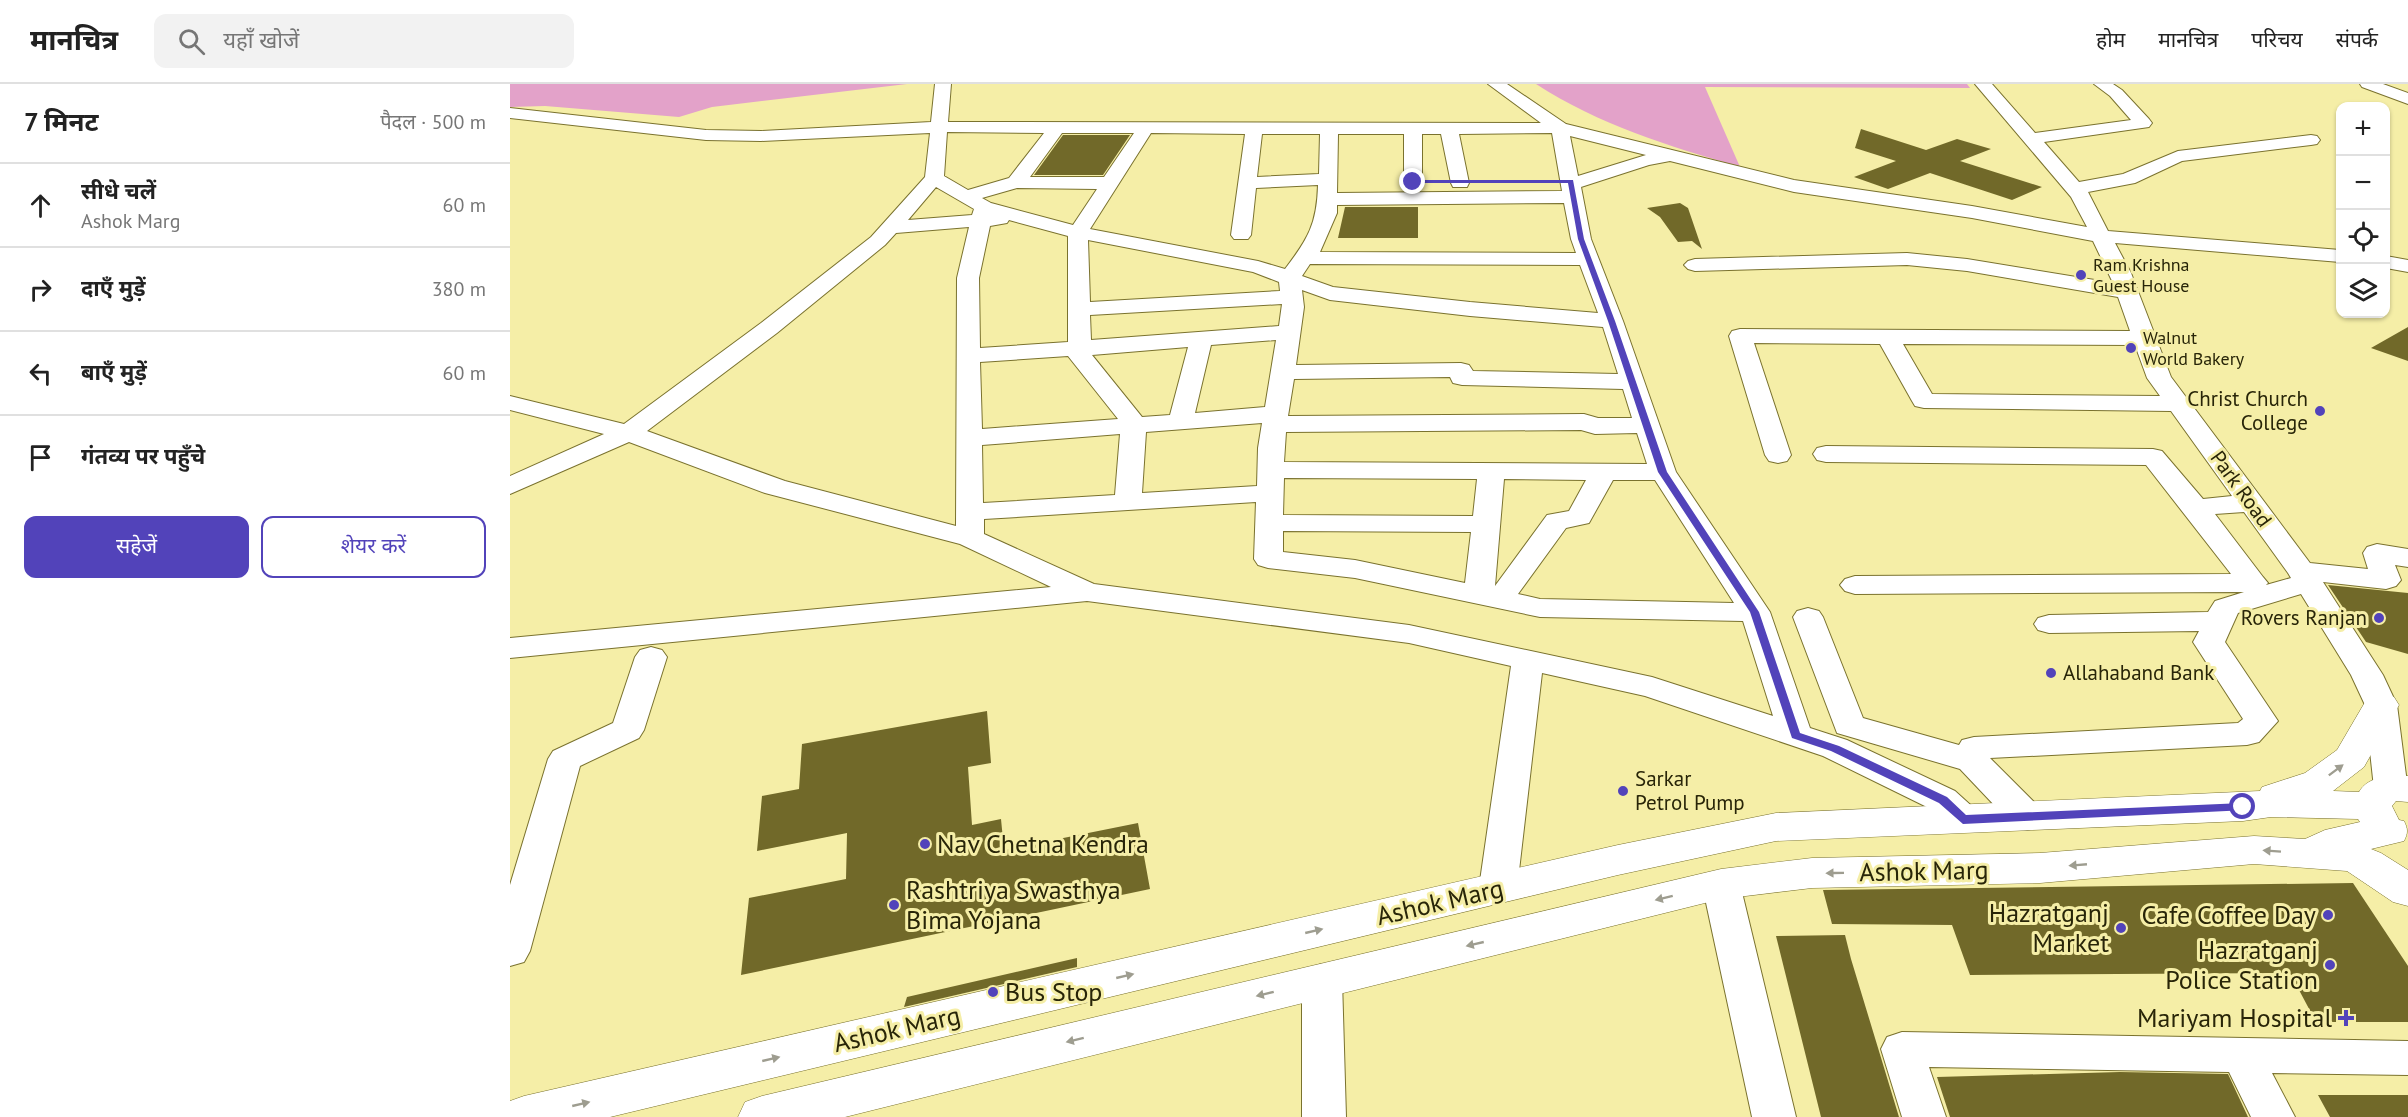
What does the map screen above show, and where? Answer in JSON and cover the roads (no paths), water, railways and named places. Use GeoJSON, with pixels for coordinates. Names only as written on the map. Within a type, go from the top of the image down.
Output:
{"type":"FeatureCollection","features":[{"type":"Feature","properties":{"kind":"main road"},"geometry":{"type":"LineString","coordinates":[[2243,807],[2319,782],[2351,758],[2381,705]]}},
{"type":"Feature","properties":{"kind":"main road","name":"Ashok Marg"},"geometry":{"type":"LineString","coordinates":[[524,1117],[1498,888],[1776,827],[2243,807],[2271,803],[2394,811]]}},
{"type":"Feature","properties":{"kind":"main road","name":"Ashok Marg"},"geometry":{"type":"LineString","coordinates":[[762,1117],[1721,884],[1812,873],[2040,868],[2254,850],[2310,854],[2394,811]]}},
{"type":"Feature","properties":{"kind":"main road"},"geometry":{"type":"LineString","coordinates":[[2310,854],[2351,857],[2367,862],[2408,891]]}},
{"type":"Feature","properties":{"kind":"street"},"geometry":{"type":"LineString","coordinates":[[510,486],[628,433],[769,328],[878,241],[934,178],[944,115],[943,84]]}},
{"type":"Feature","properties":{"kind":"street"},"geometry":{"type":"LineString","coordinates":[[1496,84],[1560,128],[1581,239],[1612,321],[1662,472],[1755,612],[1796,735]]}},
{"type":"Feature","properties":{"kind":"street","name":"Park Road"},"geometry":{"type":"LineString","coordinates":[[1983,84],[2074,189],[2120,273],[2159,378],[2304,576],[2367,675],[2381,705],[2394,811]]}},
{"type":"Feature","properties":{"kind":"street"},"geometry":{"type":"LineString","coordinates":[[2031,139],[2143,123],[2116,93],[2102,84]]}},
{"type":"Feature","properties":{"kind":"street"},"geometry":{"type":"LineString","coordinates":[[2368,84],[2408,99]]}},
{"type":"Feature","properties":{"kind":"street"},"geometry":{"type":"LineString","coordinates":[[1500,110],[1536,110]]}},
{"type":"Feature","properties":{"kind":"street"},"geometry":{"type":"LineString","coordinates":[[510,114],[706,135],[762,136],[944,115],[1057,128],[1560,128],[1794,186],[1972,212],[2100,236],[2336,255]]}},
{"type":"Feature","properties":{"kind":"street"},"geometry":{"type":"LineString","coordinates":[[890,227],[977,208],[1016,182],[1057,128]]}},
{"type":"Feature","properties":{"kind":"street"},"geometry":{"type":"LineString","coordinates":[[1128,502],[1134,423],[1080,356],[1078,232],[1146,128]]}},
{"type":"Feature","properties":{"kind":"street"},"geometry":{"type":"LineString","coordinates":[[1449,128],[1460,183]]}},
{"type":"Feature","properties":{"kind":"street"},"geometry":{"type":"LineString","coordinates":[[1241,235],[1254,129]]}},
{"type":"Feature","properties":{"kind":"street"},"geometry":{"type":"LineString","coordinates":[[1329,129],[1327,213],[1295,278],[1293,307],[1275,419],[1270,481],[1268,559],[1355,569],[1540,608],[1755,612]]}},
{"type":"Feature","properties":{"kind":"street"},"geometry":{"type":"LineString","coordinates":[[1413,129],[1413,182]]}},
{"type":"Feature","properties":{"kind":"street"},"geometry":{"type":"LineString","coordinates":[[2074,189],[2128,179],[2178,156],[2311,140]]}},
{"type":"Feature","properties":{"kind":"street"},"geometry":{"type":"LineString","coordinates":[[1328,199],[1571,187],[1646,160],[1673,156]]}},
{"type":"Feature","properties":{"kind":"street"},"geometry":{"type":"LineString","coordinates":[[1247,183],[1328,177],[1351,178]]}},
{"type":"Feature","properties":{"kind":"street"},"geometry":{"type":"LineString","coordinates":[[934,178],[977,208],[1078,232],[1258,267],[1295,278],[1330,293],[1470,309],[1612,321]]}},
{"type":"Feature","properties":{"kind":"street"},"geometry":{"type":"LineString","coordinates":[[1386,181],[1571,187]]}},
{"type":"Feature","properties":{"kind":"street"},"geometry":{"type":"LineString","coordinates":[[1016,182],[1110,183]]}},
{"type":"Feature","properties":{"kind":"street"},"geometry":{"type":"LineString","coordinates":[[970,525],[968,278],[977,208]]}},
{"type":"Feature","properties":{"kind":"street"},"geometry":{"type":"LineString","coordinates":[[1315,240],[1488,239]]}},
{"type":"Feature","properties":{"kind":"street"},"geometry":{"type":"LineString","coordinates":[[1558,239],[1581,239]]}},
{"type":"Feature","properties":{"kind":"street"},"geometry":{"type":"LineString","coordinates":[[1079,309],[1295,278],[1588,259]]}},
{"type":"Feature","properties":{"kind":"street"},"geometry":{"type":"LineString","coordinates":[[1695,265],[1907,259],[1967,265],[2127,292]]}},
{"type":"Feature","properties":{"kind":"street"},"geometry":{"type":"LineString","coordinates":[[2390,263],[2408,266]]}},
{"type":"Feature","properties":{"kind":"street"},"geometry":{"type":"LineString","coordinates":[[969,356],[1289,332]]}},
{"type":"Feature","properties":{"kind":"street"},"geometry":{"type":"LineString","coordinates":[[1778,455],[1740,336],[2144,338]]}},
{"type":"Feature","properties":{"kind":"street"},"geometry":{"type":"LineString","coordinates":[[1888,337],[1924,401],[2178,404]]}},
{"type":"Feature","properties":{"kind":"street"},"geometry":{"type":"LineString","coordinates":[[1181,420],[1201,339]]}},
{"type":"Feature","properties":{"kind":"street"},"geometry":{"type":"LineString","coordinates":[[1283,372],[1461,370],[1462,378],[1633,382]]}},
{"type":"Feature","properties":{"kind":"street"},"geometry":{"type":"LineString","coordinates":[[510,403],[628,433],[775,487],[970,525],[1087,592]]}},
{"type":"Feature","properties":{"kind":"street"},"geometry":{"type":"LineString","coordinates":[[970,438],[1181,420],[1584,422],[1595,426],[1648,425]]}},
{"type":"Feature","properties":{"kind":"street"},"geometry":{"type":"LineString","coordinates":[[1826,454],[2153,456],[2253,583],[1855,585]]}},
{"type":"Feature","properties":{"kind":"street"},"geometry":{"type":"LineString","coordinates":[[970,525],[1270,481],[1491,471],[1662,472]]}},
{"type":"Feature","properties":{"kind":"street"},"geometry":{"type":"LineString","coordinates":[[1489,597],[1485,524],[1491,471]]}},
{"type":"Feature","properties":{"kind":"street"},"geometry":{"type":"LineString","coordinates":[[1489,597],[1557,521],[1579,517],[1604,472]]}},
{"type":"Feature","properties":{"kind":"street"},"geometry":{"type":"LineString","coordinates":[[2196,508],[2251,503]]}},
{"type":"Feature","properties":{"kind":"street"},"geometry":{"type":"LineString","coordinates":[[1269,523],[1485,524]]}},
{"type":"Feature","properties":{"kind":"street"},"geometry":{"type":"LineString","coordinates":[[1972,761],[1974,748],[2247,734],[2261,721],[2210,642],[2226,607],[2304,576],[2386,580],[2378,553],[2408,558]]}},
{"type":"Feature","properties":{"kind":"street"},"geometry":{"type":"LineString","coordinates":[[510,648],[1087,592],[1409,634],[1652,687],[1835,748],[1943,800],[1963,819]]}},
{"type":"Feature","properties":{"kind":"street"},"geometry":{"type":"LineString","coordinates":[[1808,617],[1849,725],[1972,761],[2026,817]]}},
{"type":"Feature","properties":{"kind":"street"},"geometry":{"type":"LineString","coordinates":[[2049,624],[2219,621]]}},
{"type":"Feature","properties":{"kind":"street"},"geometry":{"type":"LineString","coordinates":[[510,951],[565,759],[627,730],[651,657]]}},
{"type":"Feature","properties":{"kind":"street"},"geometry":{"type":"LineString","coordinates":[[1498,888],[1528,660]]}},
{"type":"Feature","properties":{"kind":"street"},"geometry":{"type":"LineString","coordinates":[[1721,884],[1774,1117]]}},
{"type":"Feature","properties":{"kind":"street"},"geometry":{"type":"LineString","coordinates":[[1322,980],[1324,1117]]}},
{"type":"Feature","properties":{"kind":"street"},"geometry":{"type":"LineString","coordinates":[[1924,1117],[1902,1049],[2408,1058]]}},
{"type":"Feature","properties":{"kind":"street"},"geometry":{"type":"LineString","coordinates":[[2241,1055],[2273,1117]]}},
{"type":"Feature","properties":{"kind":"place","name":"Ram Krishna Guest House"},"geometry":{"type":"Point","coordinates":[2081,275]}},
{"type":"Feature","properties":{"kind":"place","name":"Walnut World Bakery"},"geometry":{"type":"Point","coordinates":[2131,348]}},
{"type":"Feature","properties":{"kind":"place","name":"Christ Church College"},"geometry":{"type":"Point","coordinates":[2320,411]}},
{"type":"Feature","properties":{"kind":"place","name":"Rovers Ranjan"},"geometry":{"type":"Point","coordinates":[2379,618]}},
{"type":"Feature","properties":{"kind":"place","name":"Allahaband Bank"},"geometry":{"type":"Point","coordinates":[2051,673]}},
{"type":"Feature","properties":{"kind":"place","name":"Sarkar Petrol Pump"},"geometry":{"type":"Point","coordinates":[1623,791]}},
{"type":"Feature","properties":{"kind":"place","name":"Nav Chetna Kendra"},"geometry":{"type":"Point","coordinates":[925,844]}},
{"type":"Feature","properties":{"kind":"place","name":"Rashtriya Swasthya Bima Yojana"},"geometry":{"type":"Point","coordinates":[894,905]}},
{"type":"Feature","properties":{"kind":"place","name":"Cafe Coffee Day"},"geometry":{"type":"Point","coordinates":[2328,915]}},
{"type":"Feature","properties":{"kind":"place","name":"Hazratganj Market"},"geometry":{"type":"Point","coordinates":[2121,928]}},
{"type":"Feature","properties":{"kind":"place","name":"Hazratganj Police Station"},"geometry":{"type":"Point","coordinates":[2330,965]}},
{"type":"Feature","properties":{"kind":"place","name":"Bus Stop"},"geometry":{"type":"Point","coordinates":[993,992]}},
{"type":"Feature","properties":{"kind":"place","name":"Mariyam Hospital"},"geometry":{"type":"Point","coordinates":[2346,1018]}}]}
